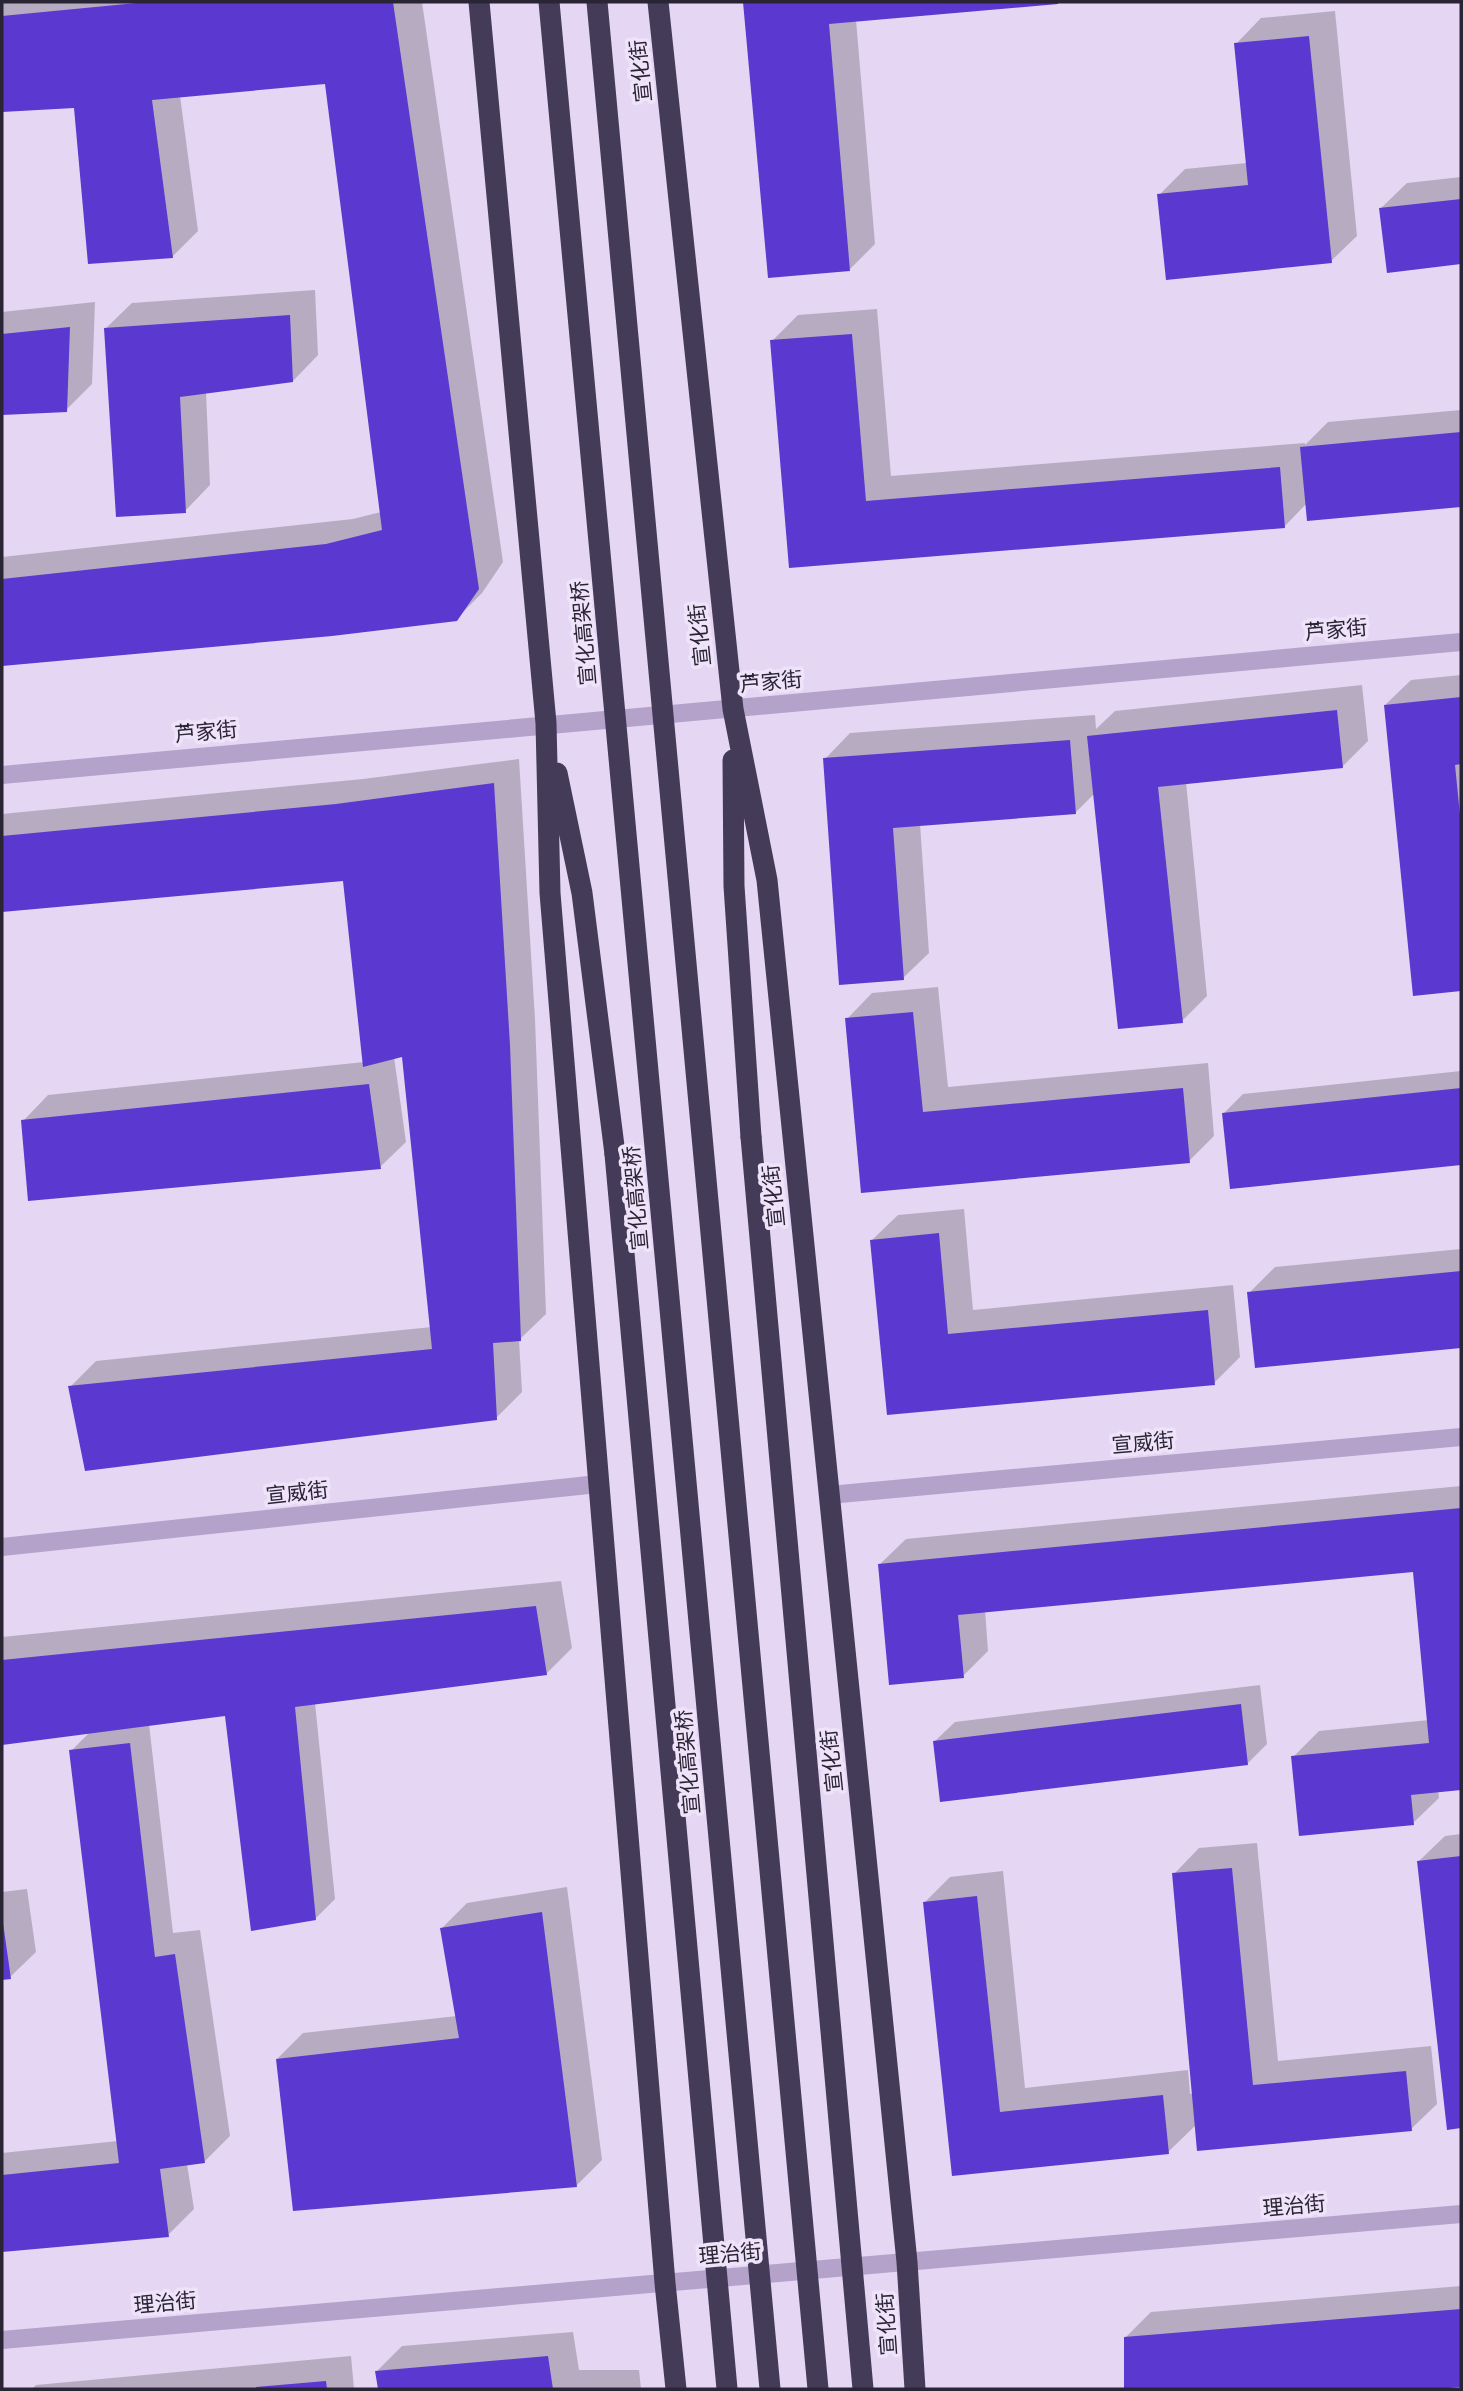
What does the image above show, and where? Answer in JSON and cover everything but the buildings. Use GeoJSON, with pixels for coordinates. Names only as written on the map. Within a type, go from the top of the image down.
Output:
{"type":"FeatureCollection","features":[{"type":"Feature","properties":{"kind":"highway"},"geometry":{"type":"LineString","coordinates":[[479,2],[546,723],[550,893],[676,2389]]}},
{"type":"Feature","properties":{"kind":"highway","name":"宣化高架桥"},"geometry":{"type":"LineString","coordinates":[[549,2],[770,2389]]}},
{"type":"Feature","properties":{"kind":"highway"},"geometry":{"type":"LineString","coordinates":[[597,2],[818,2389]]}},
{"type":"Feature","properties":{"kind":"highway","name":"宣化街"},"geometry":{"type":"LineString","coordinates":[[658,2],[733,709],[766,880],[907,2262],[915,2389]]}},
{"type":"Feature","properties":{"kind":"highway"},"geometry":{"type":"LineString","coordinates":[[733,709],[734,886],[751,1137],[863,2389]]}},
{"type":"Feature","properties":{"kind":"highway"},"geometry":{"type":"LineString","coordinates":[[546,723],[582,893],[615,1154],[727,2389]]}},
{"type":"Feature","properties":{"kind":"street","name":"芦家街"},"geometry":{"type":"LineString","coordinates":[[2,775],[546,723],[733,709],[1461,642]]}},
{"type":"Feature","properties":{"kind":"street","name":"宣威街"},"geometry":{"type":"LineString","coordinates":[[829,1495],[1461,1437]]}},
{"type":"Feature","properties":{"kind":"street","name":"宣威街"},"geometry":{"type":"LineString","coordinates":[[2,1547],[598,1484]]}},
{"type":"Feature","properties":{"kind":"street","name":"理治街"},"geometry":{"type":"LineString","coordinates":[[2,2340],[1461,2214]]}}]}
